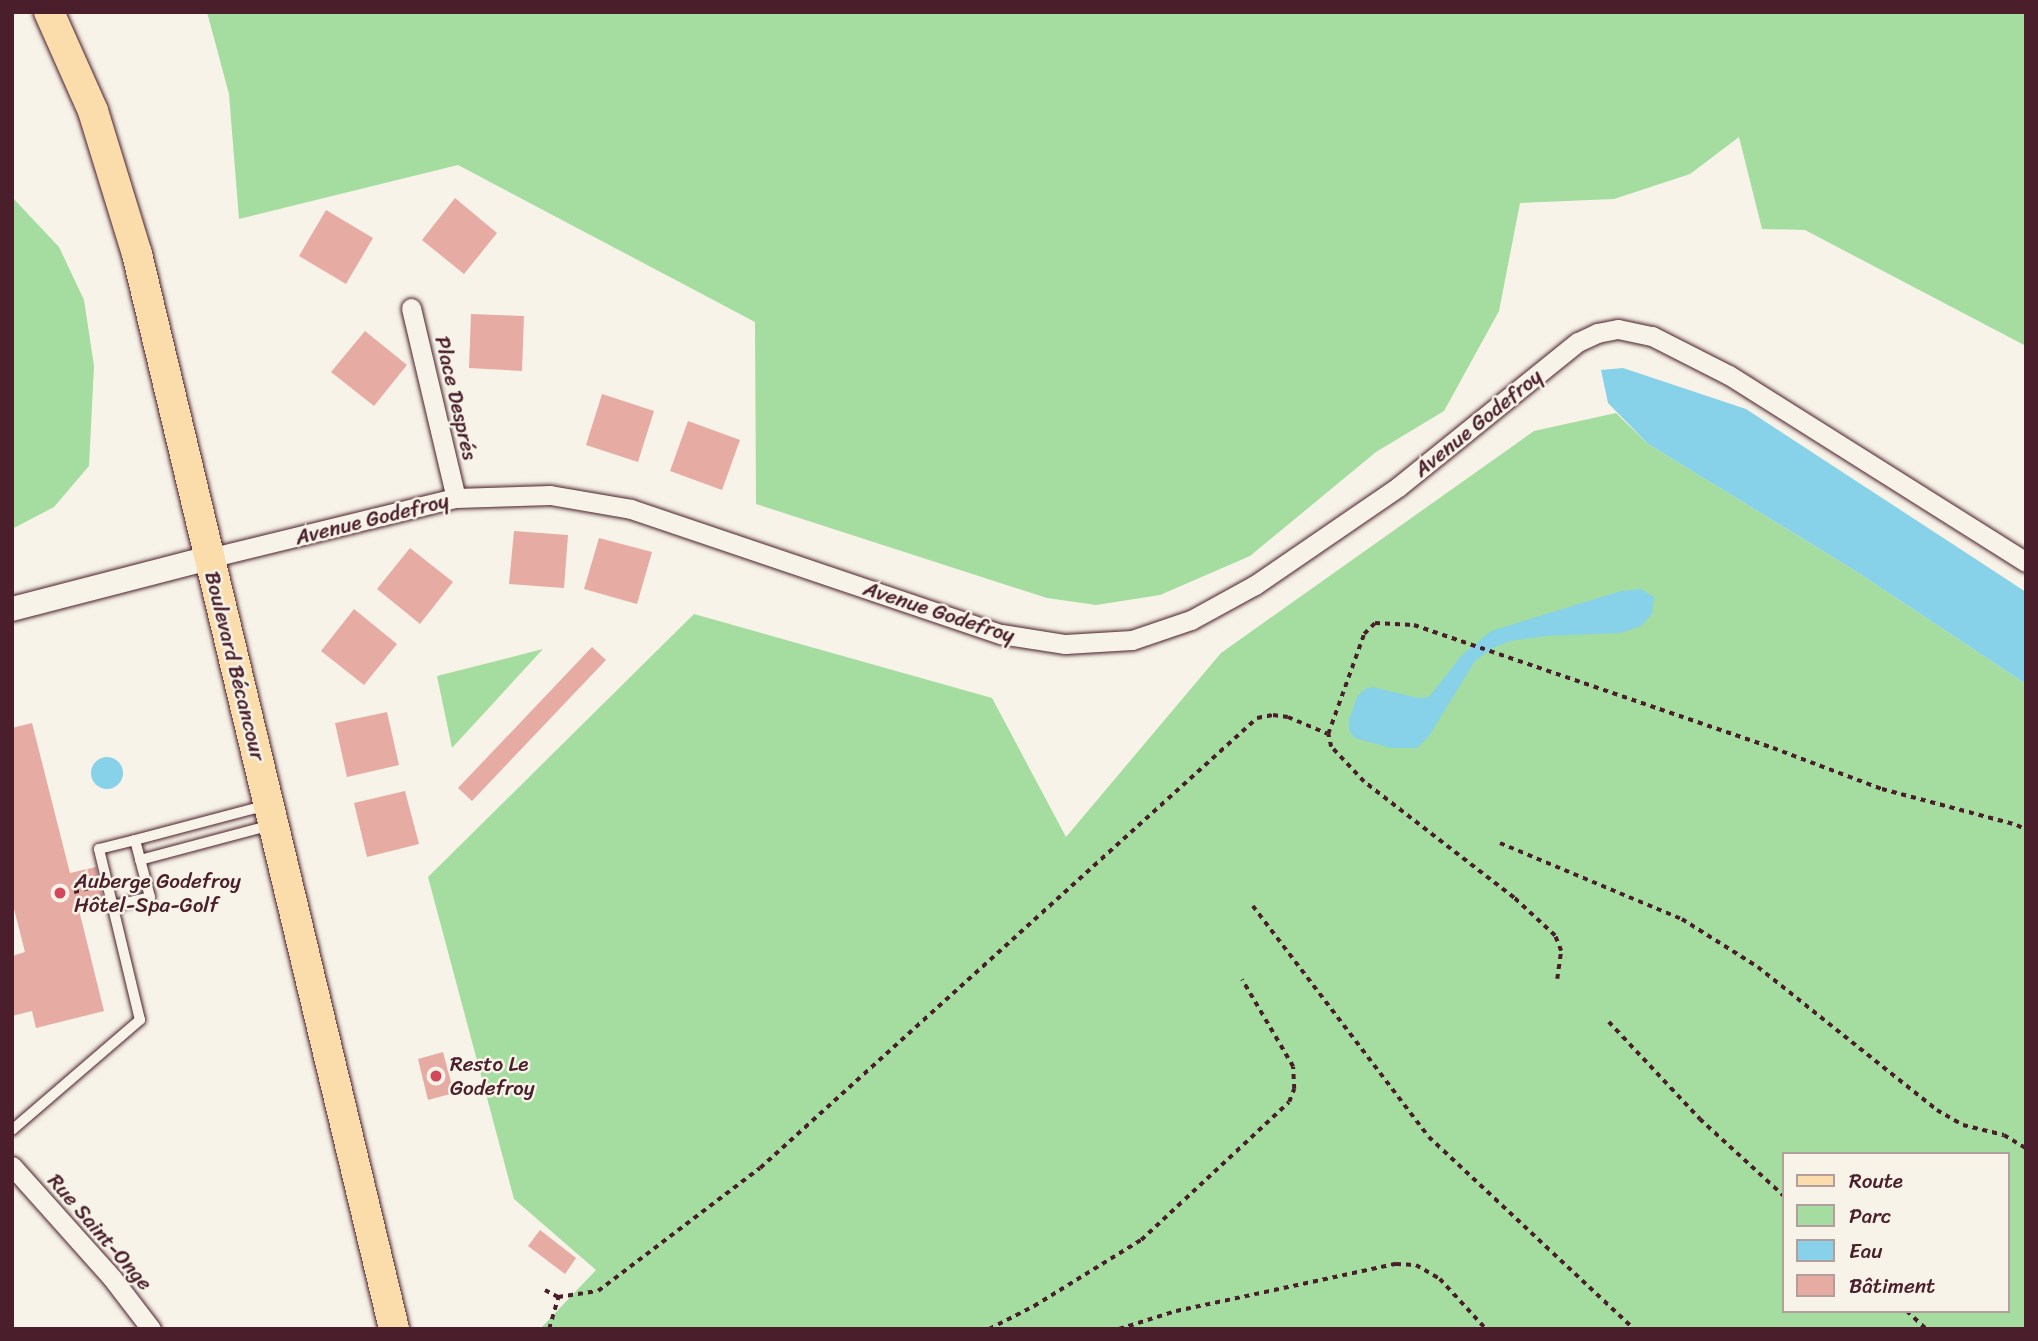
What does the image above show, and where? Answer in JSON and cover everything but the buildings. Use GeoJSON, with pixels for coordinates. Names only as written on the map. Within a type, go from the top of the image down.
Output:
{"type":"FeatureCollection","features":[{"type":"Feature","properties":{"kind":"main road","name":"Boulevard Bécancour"},"geometry":{"type":"LineString","coordinates":[[49,12],[87,94],[118,185],[148,298],[394,1329]]}},
{"type":"Feature","properties":{"kind":"street","name":"Place Després"},"geometry":{"type":"LineString","coordinates":[[411,308],[456,498]]}},
{"type":"Feature","properties":{"kind":"street","name":"Avenue Godefroy"},"geometry":{"type":"LineString","coordinates":[[12,609],[456,498],[534,494],[599,501],[685,527],[1002,634],[1065,644],[1125,641],[1178,626],[1255,585],[1398,487],[1578,342],[1597,333],[1618,328],[1652,336],[1729,375],[2026,562]]}},
{"type":"Feature","properties":{"kind":"street","name":"Rue Saint-Onge"},"geometry":{"type":"LineString","coordinates":[[12,1166],[112,1278],[151,1329]]}},
{"type":"Feature","properties":{"kind":"lane"},"geometry":{"type":"LineString","coordinates":[[12,1130],[140,1020],[99,849],[135,839],[270,815]]}},
{"type":"Feature","properties":{"kind":"lane"},"geometry":{"type":"LineString","coordinates":[[141,860],[270,815]]}},
{"type":"Feature","properties":{"kind":"lane"},"geometry":{"type":"LineString","coordinates":[[113,906],[150,897],[135,839]]}},
{"type":"Feature","properties":{"kind":"path"},"geometry":{"type":"LineString","coordinates":[[1557,978],[1560,951],[1555,936],[1514,898],[1364,782],[1331,747],[1328,734],[1364,634],[1375,623],[1414,625],[1773,748],[1882,789],[2018,825],[2026,830]]}},
{"type":"Feature","properties":{"kind":"path"},"geometry":{"type":"LineString","coordinates":[[545,1290],[558,1297],[598,1291],[760,1168],[1258,718],[1273,715],[1288,717],[1328,734]]}},
{"type":"Feature","properties":{"kind":"path"},"geometry":{"type":"LineString","coordinates":[[1500,843],[1682,919],[1758,967],[1937,1110],[1964,1125],[2004,1135],[2026,1148]]}},
{"type":"Feature","properties":{"kind":"path"},"geometry":{"type":"LineString","coordinates":[[74,892],[107,883]]}},
{"type":"Feature","properties":{"kind":"path"},"geometry":{"type":"LineString","coordinates":[[1253,906],[1429,1137],[1634,1329]]}},
{"type":"Feature","properties":{"kind":"path"},"geometry":{"type":"LineString","coordinates":[[989,1329],[1034,1306],[1141,1240],[1289,1102],[1294,1089],[1293,1067],[1242,980]]}},
{"type":"Feature","properties":{"kind":"path"},"geometry":{"type":"LineString","coordinates":[[1609,1022],[1700,1119],[1783,1195]]}},
{"type":"Feature","properties":{"kind":"path"},"geometry":{"type":"LineString","coordinates":[[1119,1329],[1176,1311],[1396,1264],[1416,1265],[1440,1279],[1486,1329]]}},
{"type":"Feature","properties":{"kind":"path"},"geometry":{"type":"LineString","coordinates":[[548,1329],[558,1297]]}},
{"type":"Feature","properties":{"kind":"path"},"geometry":{"type":"LineString","coordinates":[[1909,1313],[1926,1329]]}},
{"type":"Feature","properties":{"kind":"green space"},"geometry":{"type":"Polygon","coordinates":[[[207,12],[2026,12],[2026,346],[1805,230],[1762,229],[1739,137],[1690,174],[1614,199],[1520,203],[1499,311],[1444,411],[1376,452],[1250,556],[1160,595],[1096,605],[1047,598],[756,504],[755,322],[458,165],[239,219],[229,94],[207,12]]]}},
{"type":"Feature","properties":{"kind":"green space"},"geometry":{"type":"Polygon","coordinates":[[[12,197],[59,247],[84,300],[94,366],[89,466],[54,507],[12,529],[12,197]]]}},
{"type":"Feature","properties":{"kind":"green space"},"geometry":{"type":"Polygon","coordinates":[[[1616,413],[1648,444],[1854,570],[2026,684],[2026,1329],[540,1329],[596,1270],[514,1199],[428,877],[694,614],[992,698],[1066,837],[1221,653],[1534,431],[1616,413]]]}},
{"type":"Feature","properties":{"kind":"green space"},"geometry":{"type":"Polygon","coordinates":[[[543,649],[452,748],[437,676],[543,649]]]}},
{"type":"Feature","properties":{"kind":"water"},"geometry":{"type":"Polygon","coordinates":[[[1623,368],[1746,409],[2026,592],[2026,684],[1854,570],[1648,444],[1608,403],[1601,370],[1623,368]]]}},
{"type":"Feature","properties":{"kind":"water"},"geometry":{"type":"Polygon","coordinates":[[[1641,589],[1654,597],[1652,614],[1641,626],[1621,633],[1547,636],[1510,641],[1493,648],[1475,661],[1429,736],[1417,748],[1391,748],[1355,738],[1349,730],[1349,719],[1357,697],[1365,689],[1373,687],[1418,698],[1429,697],[1462,655],[1491,631],[1621,591],[1641,589]]]}},
{"type":"Feature","properties":{"kind":"water"},"geometry":{"type":"Polygon","coordinates":[[[107,757],[118,762],[123,773],[118,784],[107,789],[96,784],[91,773],[96,762],[107,757]]]}},
{"type":"Feature","properties":{"kind":"place","name":"Auberge Godefroy Hôtel-Spa-Golf"},"geometry":{"type":"Point","coordinates":[60,893]}},
{"type":"Feature","properties":{"kind":"place","name":"Resto Le Godefroy"},"geometry":{"type":"Point","coordinates":[436,1076]}}]}
